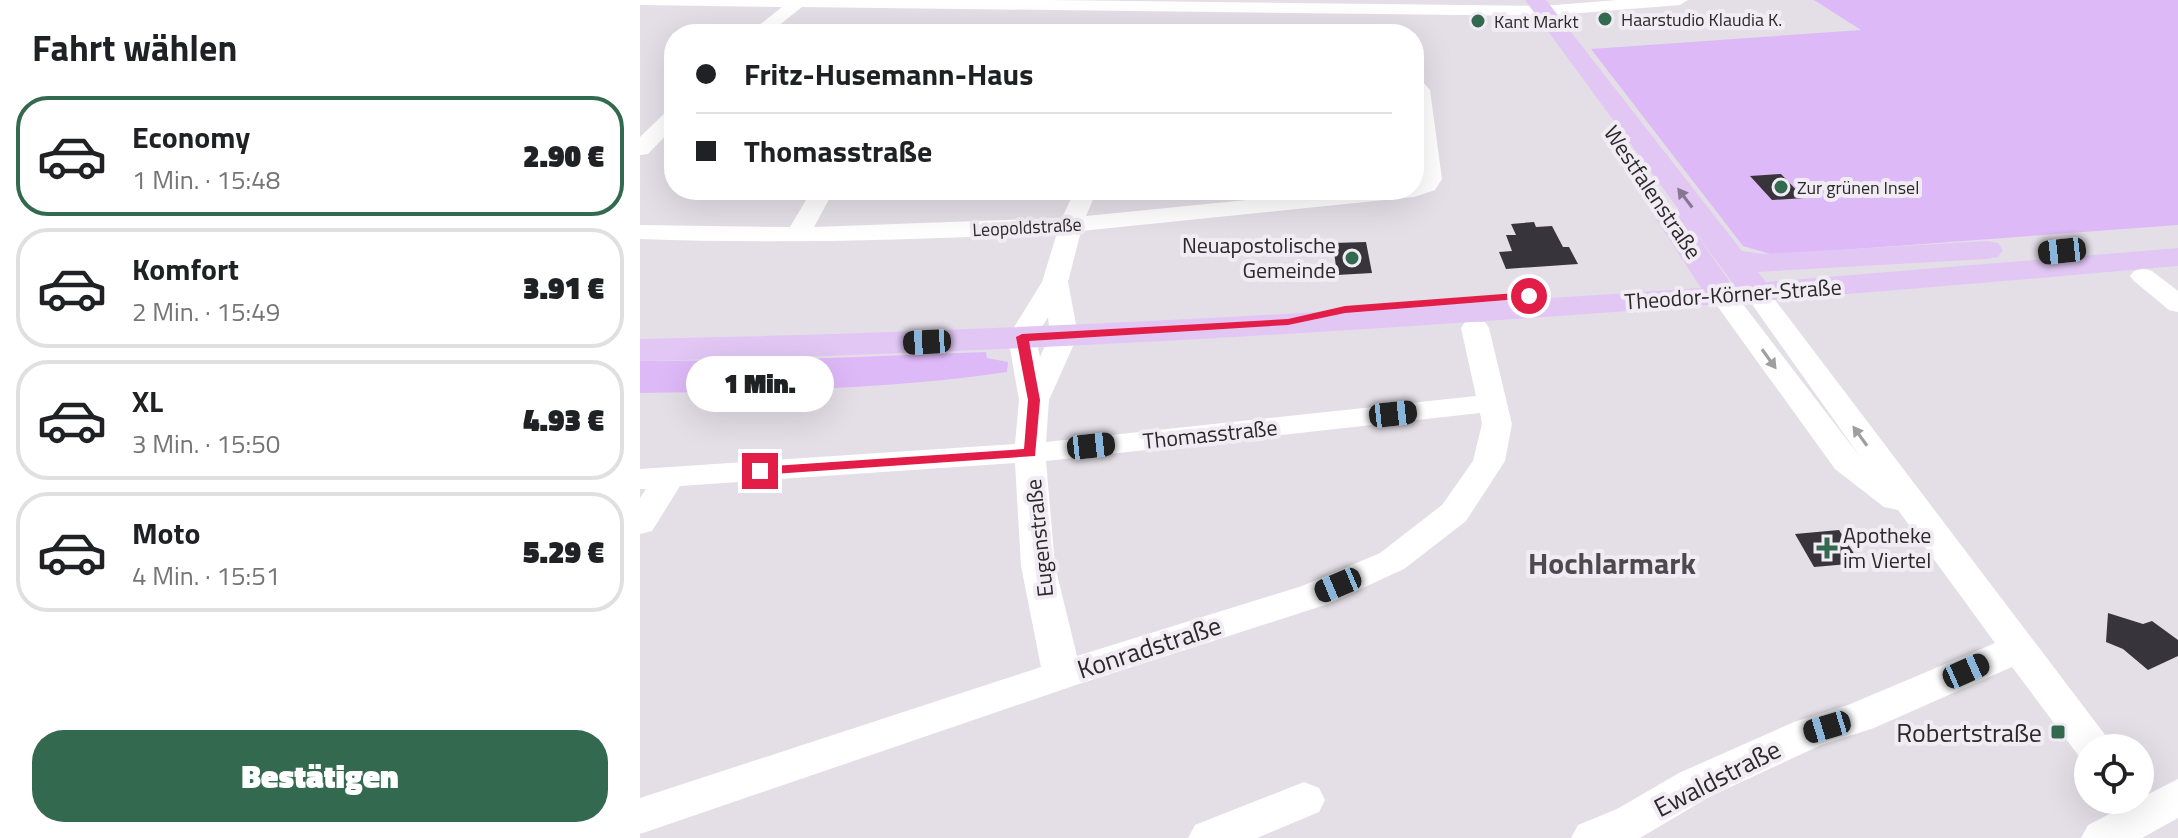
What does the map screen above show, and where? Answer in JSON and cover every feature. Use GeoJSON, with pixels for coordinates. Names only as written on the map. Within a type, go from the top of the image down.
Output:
{"type":"FeatureCollection","features":[{"type":"Feature","properties":{"kind":"main road","name":"Westfalenstraße"},"geometry":{"type":"LineString","coordinates":[[1528,5],[1624,148],[1735,282]]}},
{"type":"Feature","properties":{"kind":"main road","name":"Theodor-Körner-Straße"},"geometry":{"type":"LineString","coordinates":[[640,350],[1022,337],[1409,318],[1735,282],[2178,240]]}},
{"type":"Feature","properties":{"kind":"main road","name":"Theodor-Körner-Straße"},"geometry":{"type":"LineString","coordinates":[[1735,282],[2178,257]]}},
{"type":"Feature","properties":{"kind":"street"},"geometry":{"type":"LineString","coordinates":[[640,0],[1107,8],[1528,5],[1680,0]]}},
{"type":"Feature","properties":{"kind":"street"},"geometry":{"type":"LineString","coordinates":[[770,24],[799,1]]}},
{"type":"Feature","properties":{"kind":"street","name":"Leopoldstraße"},"geometry":{"type":"LineString","coordinates":[[1424,122],[1431,179],[1424,186]]}},
{"type":"Feature","properties":{"kind":"street"},"geometry":{"type":"LineString","coordinates":[[640,149],[664,125]]}},
{"type":"Feature","properties":{"kind":"street"},"geometry":{"type":"LineString","coordinates":[[798,235],[817,200]]}},
{"type":"Feature","properties":{"kind":"street"},"geometry":{"type":"LineString","coordinates":[[1022,337],[1055,282],[1071,225],[1082,200]]}},
{"type":"Feature","properties":{"kind":"street","name":"Leopoldstraße"},"geometry":{"type":"LineString","coordinates":[[640,232],[892,234],[1071,225],[1316,200]]}},
{"type":"Feature","properties":{"kind":"street"},"geometry":{"type":"LineString","coordinates":[[2143,276],[2178,304]]}},
{"type":"Feature","properties":{"kind":"street"},"geometry":{"type":"LineString","coordinates":[[1055,282],[1064,335]]}},
{"type":"Feature","properties":{"kind":"street","name":"Westfalenstraße"},"geometry":{"type":"LineString","coordinates":[[1735,282],[1846,462],[1923,521],[2084,734]]}},
{"type":"Feature","properties":{"kind":"street","name":"Konradstraße"},"geometry":{"type":"LineString","coordinates":[[640,816],[1062,675],[1315,595],[1392,561],[1454,513],[1489,461],[1497,424],[1475,328]]}},
{"type":"Feature","properties":{"kind":"street","name":"Eugenstraße"},"geometry":{"type":"LineString","coordinates":[[1034,400],[1064,335]]}},
{"type":"Feature","properties":{"kind":"street","name":"Eugenstraße"},"geometry":{"type":"LineString","coordinates":[[1022,337],[1034,400],[1030,453],[1038,566],[1062,675]]}},
{"type":"Feature","properties":{"kind":"street","name":"Thomasstraße"},"geometry":{"type":"LineString","coordinates":[[655,478],[1030,453],[1493,403]]}},
{"type":"Feature","properties":{"kind":"street"},"geometry":{"type":"LineString","coordinates":[[640,523],[655,478]]}},
{"type":"Feature","properties":{"kind":"street","name":"Ewaldstraße"},"geometry":{"type":"LineString","coordinates":[[1593,838],[1632,822],[1694,785],[1808,733],[1860,717],[2019,648]]}},
{"type":"Feature","properties":{"kind":"street"},"geometry":{"type":"LineString","coordinates":[[1210,838],[1304,800]]}},
{"type":"Feature","properties":{"kind":"street"},"geometry":{"type":"LineString","coordinates":[[2103,838],[2152,814]]}},
{"type":"Feature","properties":{"kind":"shaded area"},"geometry":{"type":"Polygon","coordinates":[[[1814,0],[2178,0],[2178,225],[1774,255],[1743,246],[1591,49],[1861,30],[1814,0]]]}},
{"type":"Feature","properties":{"kind":"shaded area"},"geometry":{"type":"Polygon","coordinates":[[[986,352],[987,358],[1008,362],[1007,372],[870,386],[640,393],[640,361],[777,360],[986,352]]]}},
{"type":"Feature","properties":{"kind":"building","name":"Zur grünen Insel"},"geometry":{"type":"Polygon","coordinates":[[[1781,174],[1804,198],[1772,200],[1750,176],[1781,174]]]}},
{"type":"Feature","properties":{"kind":"building"},"geometry":{"type":"Polygon","coordinates":[[[1534,222],[1536,227],[1552,226],[1563,247],[1569,247],[1578,264],[1506,269],[1499,252],[1512,251],[1506,235],[1516,235],[1511,224],[1534,222]]]}},
{"type":"Feature","properties":{"kind":"building","name":"Neuapostolische Gemeinde"},"geometry":{"type":"Polygon","coordinates":[[[1366,242],[1372,273],[1337,275],[1333,243],[1366,242]]]}},
{"type":"Feature","properties":{"kind":"building","name":"Apotheke im Viertel"},"geometry":{"type":"Polygon","coordinates":[[[1839,530],[1860,563],[1814,567],[1795,534],[1839,530]]]}},
{"type":"Feature","properties":{"kind":"building"},"geometry":{"type":"Polygon","coordinates":[[[2108,613],[2143,624],[2152,621],[2178,640],[2178,656],[2148,670],[2123,649],[2106,642],[2108,613]]]}},
{"type":"Feature","properties":{"kind":"place","name":"Haarstudio Klaudia K."},"geometry":{"type":"Point","coordinates":[1605,19]}},
{"type":"Feature","properties":{"kind":"place","name":"Kant Markt"},"geometry":{"type":"Point","coordinates":[1478,21]}},
{"type":"Feature","properties":{"kind":"place","name":"Zur grünen Insel"},"geometry":{"type":"Point","coordinates":[1781,187]}},
{"type":"Feature","properties":{"kind":"place","name":"Neuapostolische Gemeinde"},"geometry":{"type":"Point","coordinates":[1352,258]}},
{"type":"Feature","properties":{"kind":"place","name":"Apotheke im Viertel"},"geometry":{"type":"Point","coordinates":[1827,548]}},
{"type":"Feature","properties":{"kind":"place","name":"Robertstraße"},"geometry":{"type":"Point","coordinates":[2058,732]}},
{"type":"Feature","properties":{"kind":"district","name":"Hochlarmark"},"geometry":{"type":"Point","coordinates":[1612,563]}},
{"type":"Feature","properties":{"kind":"route"},"geometry":{"type":"LineString","coordinates":[[760,471],[1030,453],[1034,400],[1022,337],[1288,322],[1345,309],[1529,296]]}}]}
